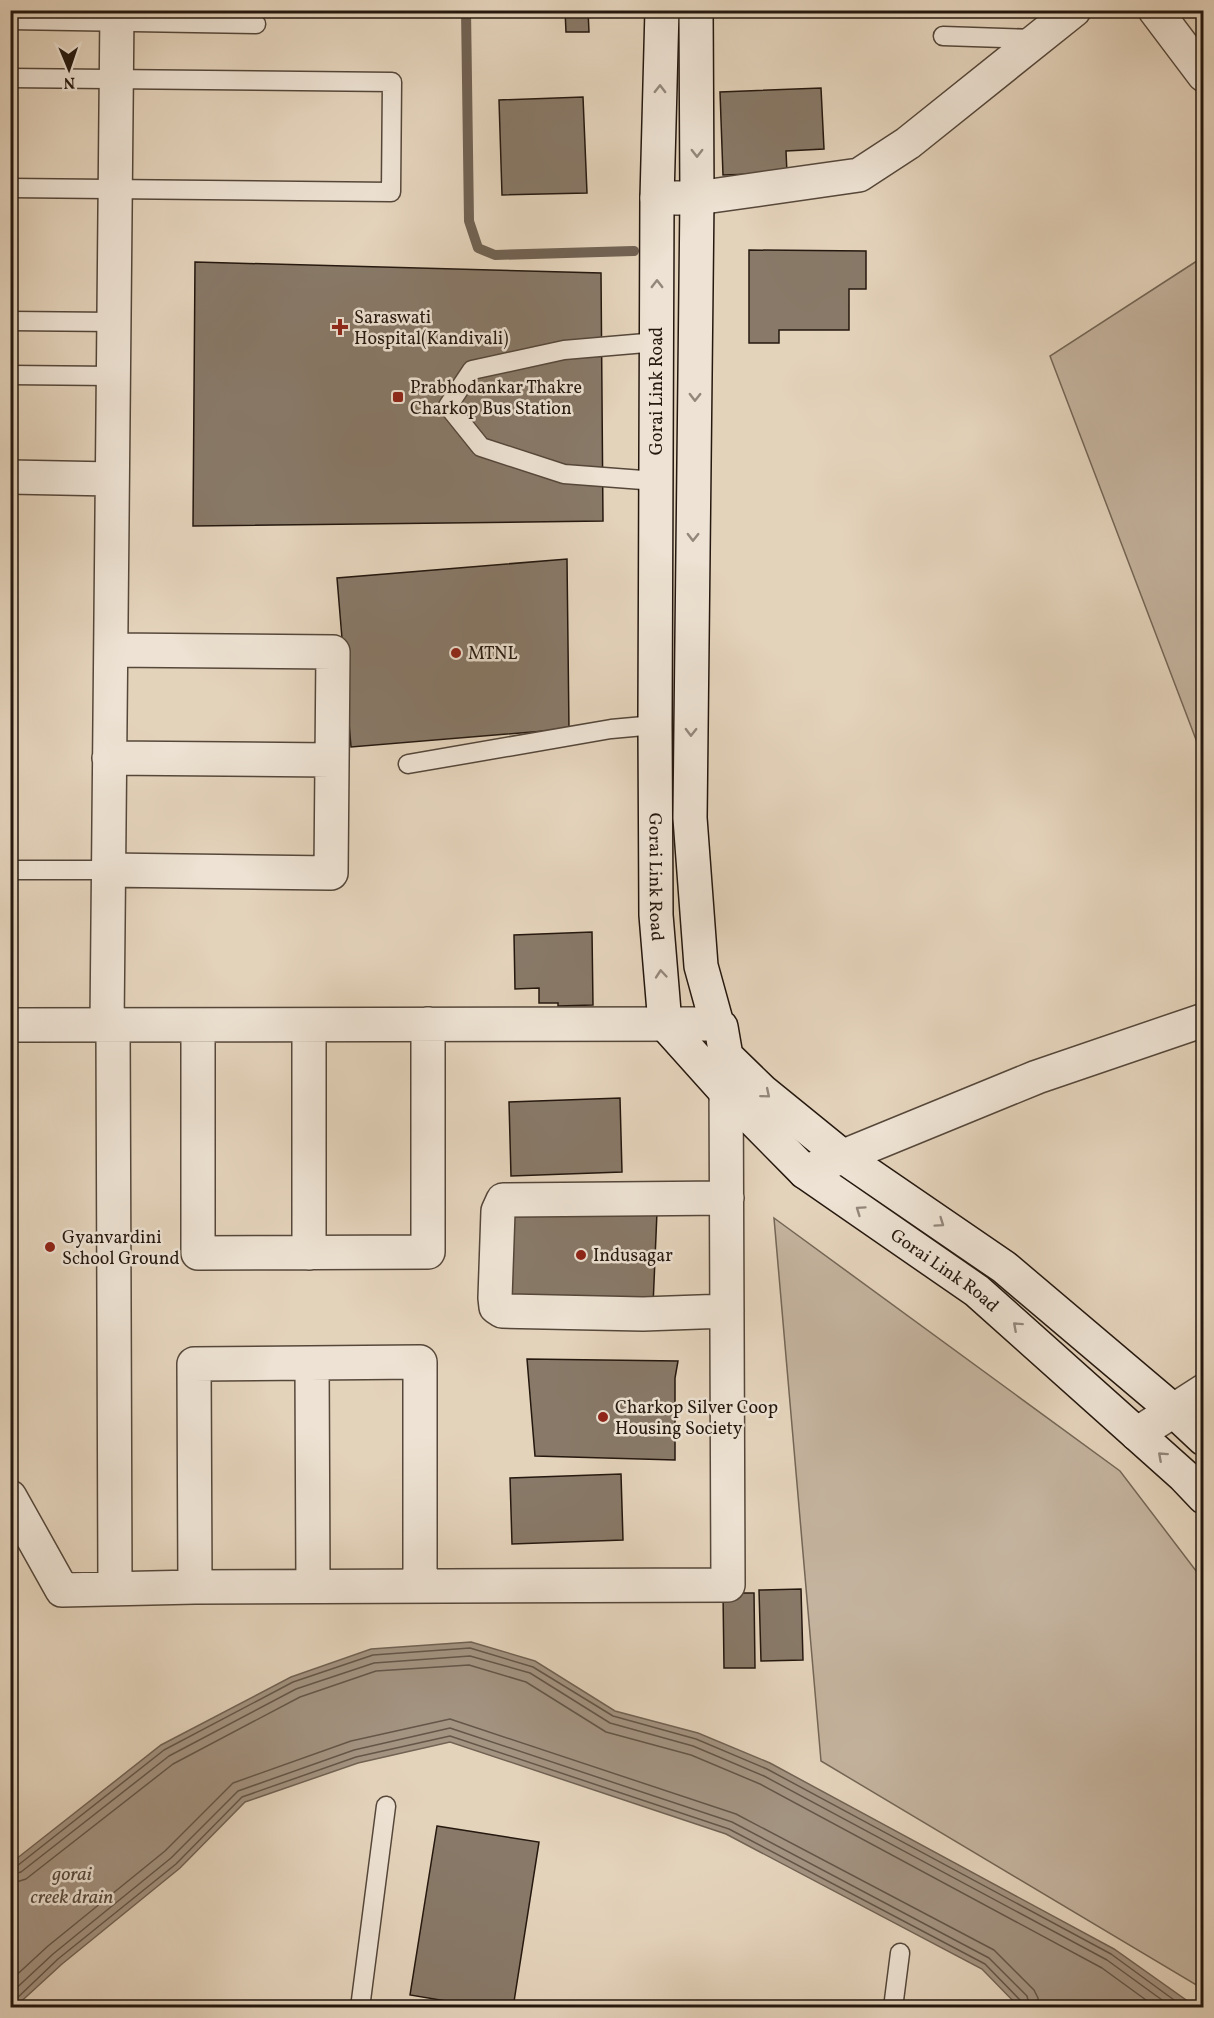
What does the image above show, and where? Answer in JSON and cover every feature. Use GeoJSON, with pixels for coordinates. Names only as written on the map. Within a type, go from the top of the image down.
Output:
{"type":"FeatureCollection","features":[{"type":"Feature","properties":{"kind":"street","name":"Gorai Link Road"},"geometry":{"type":"LineString","coordinates":[[662,10],[657,198],[655,725],[656,915],[665,1024],[726,1092],[805,1172],[977,1291],[1184,1476],[1203,1497]]}},
{"type":"Feature","properties":{"kind":"street","name":"Gorai Link Road"},"geometry":{"type":"LineString","coordinates":[[696,10],[697,198],[690,818],[701,966],[717,1023],[721,1027],[726,1056],[762,1091],[842,1156],[1004,1267],[1173,1410],[1203,1439]]}},
{"type":"Feature","properties":{"kind":"street"},"geometry":{"type":"LineString","coordinates":[[657,198],[697,198],[859,175],[908,142],[1074,10]]}},
{"type":"Feature","properties":{"kind":"street"},"geometry":{"type":"LineString","coordinates":[[1155,10],[1203,75]]}},
{"type":"Feature","properties":{"kind":"street"},"geometry":{"type":"LineString","coordinates":[[115,1587],[108,870],[117,16]]}},
{"type":"Feature","properties":{"kind":"street"},"geometry":{"type":"LineString","coordinates":[[657,342],[695,339]]}},
{"type":"Feature","properties":{"kind":"street"},"geometry":{"type":"LineString","coordinates":[[10,477],[112,478]]}},
{"type":"Feature","properties":{"kind":"street"},"geometry":{"type":"LineString","coordinates":[[656,481],[694,479]]}},
{"type":"Feature","properties":{"kind":"street"},"geometry":{"type":"LineString","coordinates":[[108,870],[331,873],[333,652],[111,650]]}},
{"type":"Feature","properties":{"kind":"street"},"geometry":{"type":"LineString","coordinates":[[109,758],[332,760]]}},
{"type":"Feature","properties":{"kind":"street"},"geometry":{"type":"LineString","coordinates":[[805,1172],[1037,1077],[1203,1020]]}},
{"type":"Feature","properties":{"kind":"street"},"geometry":{"type":"LineString","coordinates":[[10,1025],[717,1023]]}},
{"type":"Feature","properties":{"kind":"street"},"geometry":{"type":"LineString","coordinates":[[198,1025],[198,1253],[309,1253],[428,1252],[428,1024]]}},
{"type":"Feature","properties":{"kind":"street"},"geometry":{"type":"LineString","coordinates":[[309,1025],[309,1253]]}},
{"type":"Feature","properties":{"kind":"street"},"geometry":{"type":"LineString","coordinates":[[10,1497],[62,1590],[115,1587],[728,1585],[726,1056]]}},
{"type":"Feature","properties":{"kind":"street"},"geometry":{"type":"LineString","coordinates":[[726,1198],[503,1200],[498,1211],[495,1298],[496,1307],[502,1311],[644,1314],[727,1311]]}},
{"type":"Feature","properties":{"kind":"street"},"geometry":{"type":"LineString","coordinates":[[195,1587],[194,1364],[420,1362],[420,1586]]}},
{"type":"Feature","properties":{"kind":"street"},"geometry":{"type":"LineString","coordinates":[[312,1363],[313,1586]]}},
{"type":"Feature","properties":{"kind":"street"},"geometry":{"type":"LineString","coordinates":[[1137,1434],[1203,1391]]}},
{"type":"Feature","properties":{"kind":"lane"},"geometry":{"type":"LineString","coordinates":[[10,20],[117,16],[256,24]]}},
{"type":"Feature","properties":{"kind":"lane"},"geometry":{"type":"LineString","coordinates":[[943,36],[1038,39]]}},
{"type":"Feature","properties":{"kind":"lane"},"geometry":{"type":"LineString","coordinates":[[10,78],[392,82],[391,192],[10,188]]}},
{"type":"Feature","properties":{"kind":"lane"},"geometry":{"type":"LineString","coordinates":[[10,321],[114,322]]}},
{"type":"Feature","properties":{"kind":"lane"},"geometry":{"type":"LineString","coordinates":[[656,481],[564,474],[481,447],[448,406],[472,370],[564,350],[657,342]]}},
{"type":"Feature","properties":{"kind":"lane"},"geometry":{"type":"LineString","coordinates":[[10,375],[113,376]]}},
{"type":"Feature","properties":{"kind":"lane"},"geometry":{"type":"LineString","coordinates":[[408,764],[611,729],[655,725]]}},
{"type":"Feature","properties":{"kind":"lane"},"geometry":{"type":"LineString","coordinates":[[10,870],[108,870]]}},
{"type":"Feature","properties":{"kind":"lane"},"geometry":{"type":"LineString","coordinates":[[360,2007],[386,1806]]}},
{"type":"Feature","properties":{"kind":"lane"},"geometry":{"type":"LineString","coordinates":[[893,2007],[900,1953]]}},
{"type":"Feature","properties":{"kind":"shaded area"},"geometry":{"type":"Polygon","coordinates":[[[1203,257],[1203,758],[1050,356],[1203,257]]]}},
{"type":"Feature","properties":{"kind":"shaded area"},"geometry":{"type":"Polygon","coordinates":[[[774,1218],[1120,1471],[1203,1580],[1203,1989],[821,1761],[774,1218]]]}},
{"type":"Feature","properties":{"kind":"water","name":"gorai creek drain"},"geometry":{"type":"Polygon","coordinates":[[[471,1642],[535,1661],[615,1711],[698,1733],[770,1763],[1114,1949],[1196,2007],[1019,2007],[982,1969],[726,1834],[450,1742],[358,1763],[245,1802],[180,1868],[62,1964],[15,2007],[11,2007],[11,1863],[161,1745],[291,1677],[371,1649],[471,1642]]]}},
{"type":"Feature","properties":{"kind":"building"},"geometry":{"type":"Polygon","coordinates":[[[146,10],[257,10],[257,16],[146,16],[146,10]]]}},
{"type":"Feature","properties":{"kind":"building"},"geometry":{"type":"Polygon","coordinates":[[[565,10],[588,10],[589,32],[566,32],[565,10]]]}},
{"type":"Feature","properties":{"kind":"building"},"geometry":{"type":"Polygon","coordinates":[[[821,88],[824,149],[786,151],[787,173],[723,175],[720,92],[821,88]]]}},
{"type":"Feature","properties":{"kind":"building"},"geometry":{"type":"Polygon","coordinates":[[[583,97],[587,193],[502,195],[499,100],[583,97]]]}},
{"type":"Feature","properties":{"kind":"building"},"geometry":{"type":"Polygon","coordinates":[[[749,250],[866,251],[866,289],[849,289],[849,330],[779,330],[779,343],[749,343],[749,250]]]}},
{"type":"Feature","properties":{"kind":"building","name":"Prabhodankar Thakre Charkop Bus Station"},"geometry":{"type":"Polygon","coordinates":[[[195,262],[601,273],[603,521],[193,526],[195,262]]]}},
{"type":"Feature","properties":{"kind":"building","name":"MTNL"},"geometry":{"type":"Polygon","coordinates":[[[567,559],[569,729],[351,747],[337,578],[567,559]]]}},
{"type":"Feature","properties":{"kind":"building"},"geometry":{"type":"Polygon","coordinates":[[[592,932],[593,1005],[558,1006],[558,1003],[539,1003],[539,988],[515,989],[514,935],[592,932]]]}},
{"type":"Feature","properties":{"kind":"building"},"geometry":{"type":"Polygon","coordinates":[[[620,1098],[622,1172],[511,1176],[509,1102],[620,1098]]]}},
{"type":"Feature","properties":{"kind":"building","name":"Indusagar"},"geometry":{"type":"Polygon","coordinates":[[[509,1205],[657,1212],[653,1306],[505,1299],[509,1205]]]}},
{"type":"Feature","properties":{"kind":"building","name":"Charkop Silver Coop Housing Society"},"geometry":{"type":"Polygon","coordinates":[[[527,1359],[678,1361],[675,1378],[675,1460],[535,1456],[527,1359]]]}},
{"type":"Feature","properties":{"kind":"building"},"geometry":{"type":"Polygon","coordinates":[[[621,1474],[623,1540],[512,1544],[510,1478],[621,1474]]]}},
{"type":"Feature","properties":{"kind":"building"},"geometry":{"type":"Polygon","coordinates":[[[801,1589],[803,1660],[761,1661],[759,1590],[801,1589]]]}},
{"type":"Feature","properties":{"kind":"building"},"geometry":{"type":"Polygon","coordinates":[[[723,1593],[754,1593],[755,1668],[724,1668],[723,1593]]]}},
{"type":"Feature","properties":{"kind":"building"},"geometry":{"type":"Polygon","coordinates":[[[437,1826],[539,1842],[513,2008],[488,2008],[410,1995],[437,1826]]]}},
{"type":"Feature","properties":{"kind":"waterway"},"geometry":{"type":"LineString","coordinates":[[466,10],[469,221],[478,248],[495,255],[634,251]]}},
{"type":"Feature","properties":{"kind":"place","name":"Saraswati Hospital(Kandivali)"},"geometry":{"type":"Point","coordinates":[340,327]}},
{"type":"Feature","properties":{"kind":"place","name":"Prabhodankar Thakre Charkop Bus Station"},"geometry":{"type":"Point","coordinates":[398,397]}},
{"type":"Feature","properties":{"kind":"place","name":"MTNL"},"geometry":{"type":"Point","coordinates":[456,653]}},
{"type":"Feature","properties":{"kind":"place","name":"Gyanvardini School Ground"},"geometry":{"type":"Point","coordinates":[50,1247]}},
{"type":"Feature","properties":{"kind":"place","name":"Indusagar"},"geometry":{"type":"Point","coordinates":[581,1255]}},
{"type":"Feature","properties":{"kind":"place","name":"Charkop Silver Coop Housing Society"},"geometry":{"type":"Point","coordinates":[603,1417]}}]}
